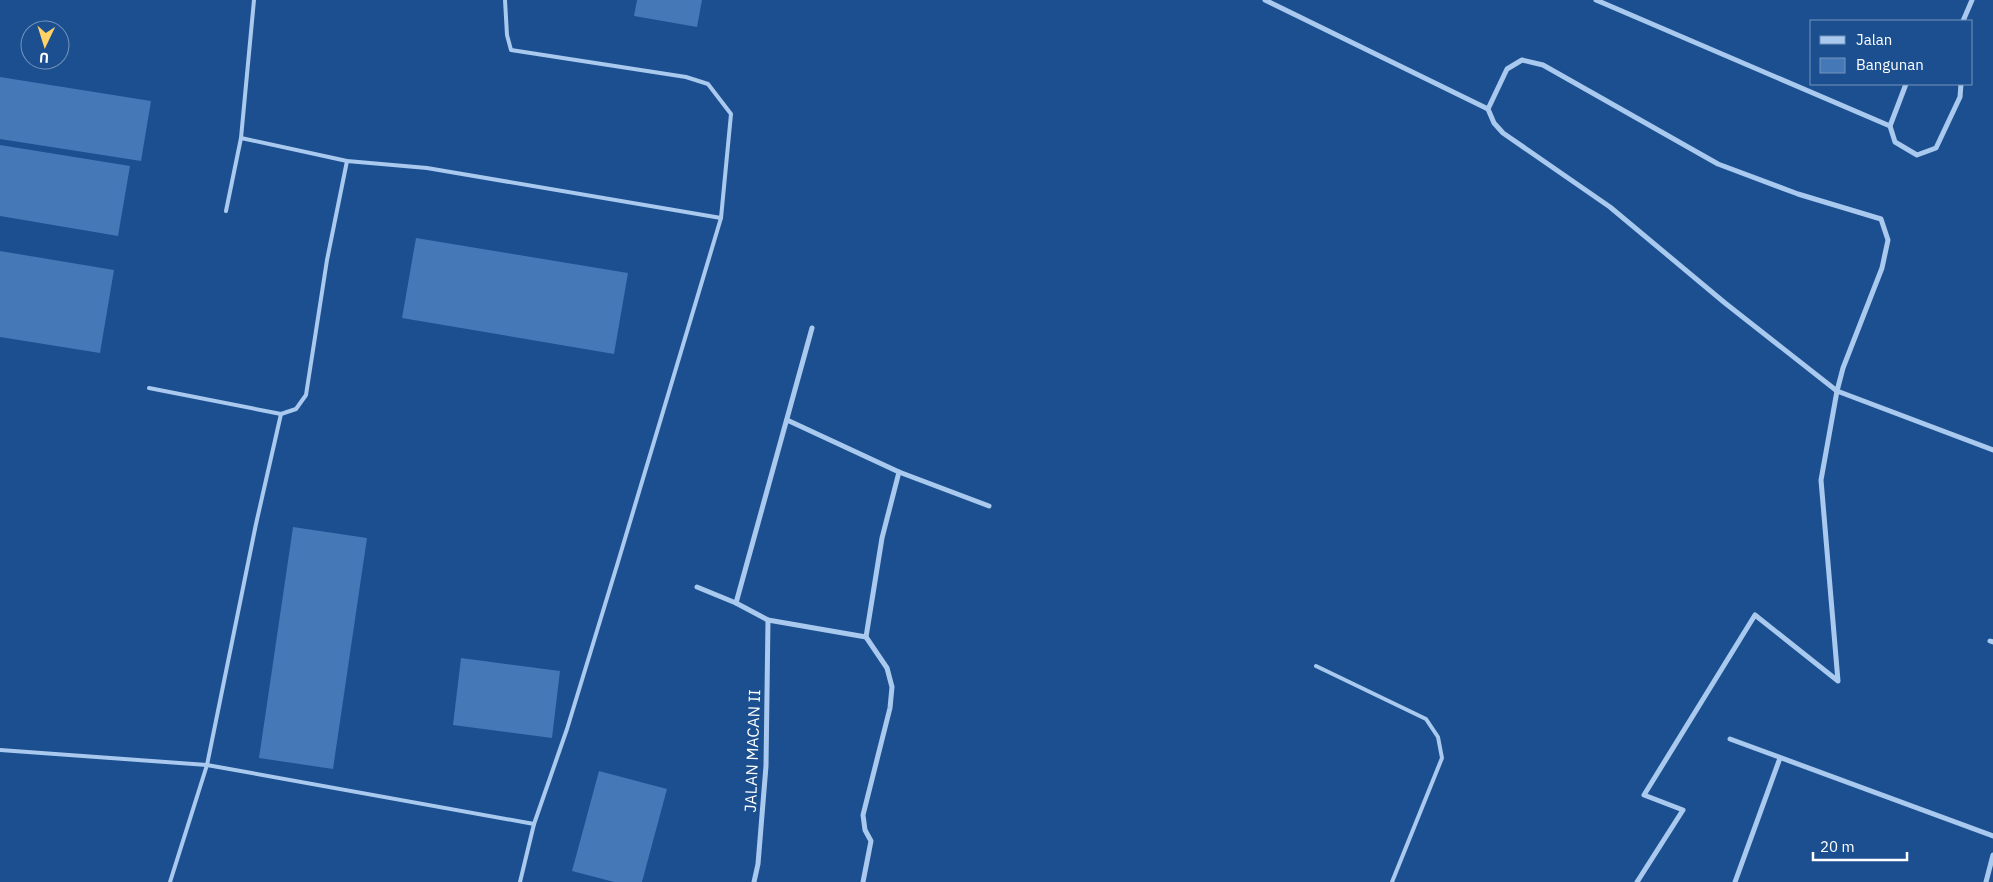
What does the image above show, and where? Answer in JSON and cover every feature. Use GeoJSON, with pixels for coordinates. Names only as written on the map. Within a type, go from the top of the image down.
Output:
{"type":"FeatureCollection","features":[{"type":"Feature","properties":{"kind":"street"},"geometry":{"type":"LineString","coordinates":[[1265,0],[1488,109],[1494,123],[1503,133],[1610,207],[1725,303],[1837,391],[1993,450]]}},
{"type":"Feature","properties":{"kind":"street"},"geometry":{"type":"LineString","coordinates":[[1596,0],[1890,126]]}},
{"type":"Feature","properties":{"kind":"street"},"geometry":{"type":"LineString","coordinates":[[1964,20],[1972,0]]}},
{"type":"Feature","properties":{"kind":"street"},"geometry":{"type":"LineString","coordinates":[[1488,109],[1507,69],[1522,60],[1543,65],[1718,164],[1798,194],[1881,219],[1888,240],[1882,268],[1837,391],[1821,480],[1838,681],[1755,615],[1644,795],[1683,810],[1637,882]]}},
{"type":"Feature","properties":{"kind":"street"},"geometry":{"type":"LineString","coordinates":[[1906,85],[1890,126],[1895,142],[1917,155],[1936,148],[1960,97],[1961,85]]}},
{"type":"Feature","properties":{"kind":"street"},"geometry":{"type":"LineString","coordinates":[[736,603],[812,328]]}},
{"type":"Feature","properties":{"kind":"street"},"geometry":{"type":"LineString","coordinates":[[787,420],[899,472],[989,506]]}},
{"type":"Feature","properties":{"kind":"street"},"geometry":{"type":"LineString","coordinates":[[863,882],[871,841],[865,830],[863,815],[890,708],[892,687],[887,668],[866,637],[882,538],[899,472]]}},
{"type":"Feature","properties":{"kind":"street"},"geometry":{"type":"LineString","coordinates":[[698,587],[736,603],[768,620],[866,637]]}},
{"type":"Feature","properties":{"kind":"street","name":"JALAN MACAN II"},"geometry":{"type":"LineString","coordinates":[[754,882],[758,864],[766,776],[768,620]]}},
{"type":"Feature","properties":{"kind":"street"},"geometry":{"type":"LineString","coordinates":[[1730,739],[1993,836]]}},
{"type":"Feature","properties":{"kind":"street"},"geometry":{"type":"LineString","coordinates":[[1735,882],[1780,758]]}},
{"type":"Feature","properties":{"kind":"street"},"geometry":{"type":"LineString","coordinates":[[1986,882],[1993,855]]}},
{"type":"Feature","properties":{"kind":"lane"},"geometry":{"type":"LineString","coordinates":[[226,211],[241,138],[254,0]]}},
{"type":"Feature","properties":{"kind":"lane"},"geometry":{"type":"LineString","coordinates":[[505,0],[507,35],[511,50],[686,77],[708,84],[731,114],[721,218],[567,729],[534,824],[520,882]]}},
{"type":"Feature","properties":{"kind":"lane"},"geometry":{"type":"LineString","coordinates":[[241,138],[347,161],[427,168],[721,218]]}},
{"type":"Feature","properties":{"kind":"lane"},"geometry":{"type":"LineString","coordinates":[[149,388],[281,414],[296,408],[306,395],[327,260],[347,161]]}},
{"type":"Feature","properties":{"kind":"lane"},"geometry":{"type":"LineString","coordinates":[[170,882],[207,765],[256,524],[281,414]]}},
{"type":"Feature","properties":{"kind":"lane"},"geometry":{"type":"LineString","coordinates":[[1316,666],[1426,719],[1438,737],[1442,758],[1392,882]]}},
{"type":"Feature","properties":{"kind":"lane"},"geometry":{"type":"LineString","coordinates":[[0,750],[207,765],[534,824]]}},
{"type":"Feature","properties":{"kind":"building"},"geometry":{"type":"Polygon","coordinates":[[[637,0],[702,0],[697,27],[634,16],[637,0]]]}},
{"type":"Feature","properties":{"kind":"building"},"geometry":{"type":"Polygon","coordinates":[[[0,77],[151,101],[141,161],[0,139],[0,77]]]}},
{"type":"Feature","properties":{"kind":"building"},"geometry":{"type":"Polygon","coordinates":[[[0,145],[130,166],[118,236],[0,216],[0,145]]]}},
{"type":"Feature","properties":{"kind":"building"},"geometry":{"type":"Polygon","coordinates":[[[416,238],[628,273],[614,354],[402,318],[416,238]]]}},
{"type":"Feature","properties":{"kind":"building"},"geometry":{"type":"Polygon","coordinates":[[[0,251],[114,270],[100,353],[0,337],[0,251]]]}},
{"type":"Feature","properties":{"kind":"building"},"geometry":{"type":"Polygon","coordinates":[[[293,527],[367,538],[333,769],[259,758],[293,527]]]}},
{"type":"Feature","properties":{"kind":"building"},"geometry":{"type":"Polygon","coordinates":[[[461,658],[560,671],[552,738],[453,725],[461,658]]]}},
{"type":"Feature","properties":{"kind":"building"},"geometry":{"type":"Polygon","coordinates":[[[599,771],[667,789],[642,882],[614,882],[572,871],[599,771]]]}}]}
